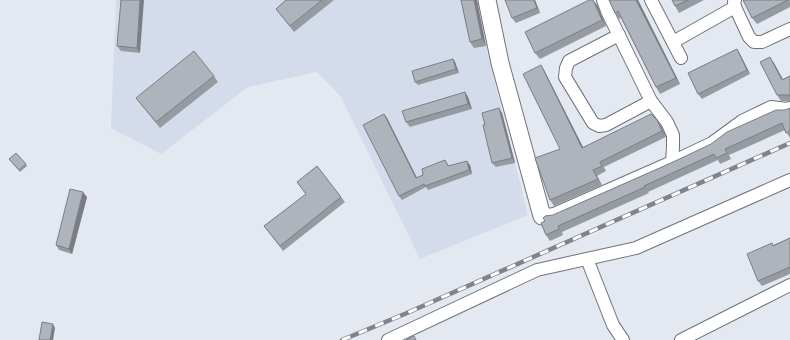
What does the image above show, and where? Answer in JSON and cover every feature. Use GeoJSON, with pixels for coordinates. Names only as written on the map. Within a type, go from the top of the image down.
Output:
{"type":"FeatureCollection","features":[{"type":"Feature","properties":{"kind":"street"},"geometry":{"type":"LineString","coordinates":[[487,0],[500,63],[542,216],[554,214],[712,143],[742,121],[771,107],[790,108]]}},
{"type":"Feature","properties":{"kind":"street"},"geometry":{"type":"LineString","coordinates":[[603,0],[618,35],[651,101],[667,122],[673,135],[672,162]]}},
{"type":"Feature","properties":{"kind":"street"},"geometry":{"type":"LineString","coordinates":[[651,0],[681,58]]}},
{"type":"Feature","properties":{"kind":"street"},"geometry":{"type":"LineString","coordinates":[[673,42],[735,4],[749,37],[754,42],[762,42],[790,29]]}},
{"type":"Feature","properties":{"kind":"street"},"geometry":{"type":"LineString","coordinates":[[618,35],[569,61],[566,68],[565,77],[593,123],[599,126],[606,125],[651,101]]}},
{"type":"Feature","properties":{"kind":"street"},"geometry":{"type":"LineString","coordinates":[[388,340],[537,270],[636,248],[790,180]]}},
{"type":"Feature","properties":{"kind":"street"},"geometry":{"type":"LineString","coordinates":[[587,259],[613,326],[623,340]]}},
{"type":"Feature","properties":{"kind":"street"},"geometry":{"type":"LineString","coordinates":[[680,340],[790,285]]}},
{"type":"Feature","properties":{"kind":"shaded area"},"geometry":{"type":"Polygon","coordinates":[[[116,0],[478,0],[488,55],[528,215],[420,259],[341,97],[317,72],[248,87],[161,154],[111,128],[116,0]]]}},
{"type":"Feature","properties":{"kind":"building"},"geometry":{"type":"Polygon","coordinates":[[[121,0],[140,0],[137,48],[117,46],[121,0]]]}},
{"type":"Feature","properties":{"kind":"building"},"geometry":{"type":"Polygon","coordinates":[[[286,0],[322,0],[290,26],[276,9],[286,0]]]}},
{"type":"Feature","properties":{"kind":"building"},"geometry":{"type":"Polygon","coordinates":[[[461,0],[474,0],[482,39],[470,42],[461,0]]]}},
{"type":"Feature","properties":{"kind":"building"},"geometry":{"type":"Polygon","coordinates":[[[505,0],[534,0],[537,8],[512,18],[505,0]]]}},
{"type":"Feature","properties":{"kind":"building"},"geometry":{"type":"Polygon","coordinates":[[[589,0],[593,0],[602,20],[535,53],[525,32],[589,0]]]}},
{"type":"Feature","properties":{"kind":"building"},"geometry":{"type":"Polygon","coordinates":[[[609,0],[636,0],[676,78],[656,87],[618,11],[615,13],[609,0]]]}},
{"type":"Feature","properties":{"kind":"building"},"geometry":{"type":"Polygon","coordinates":[[[672,0],[688,0],[675,6],[672,0]]]}},
{"type":"Feature","properties":{"kind":"building"},"geometry":{"type":"Polygon","coordinates":[[[743,0],[788,0],[752,18],[743,0]]]}},
{"type":"Feature","properties":{"kind":"building"},"geometry":{"type":"Polygon","coordinates":[[[737,49],[747,70],[698,94],[688,73],[737,49]]]}},
{"type":"Feature","properties":{"kind":"building"},"geometry":{"type":"Polygon","coordinates":[[[194,51],[214,76],[156,122],[136,98],[194,51]]]}},
{"type":"Feature","properties":{"kind":"building"},"geometry":{"type":"Polygon","coordinates":[[[770,57],[782,80],[790,76],[790,96],[777,95],[760,62],[770,57]]]}},
{"type":"Feature","properties":{"kind":"building"},"geometry":{"type":"Polygon","coordinates":[[[453,59],[456,69],[415,82],[412,71],[453,59]]]}},
{"type":"Feature","properties":{"kind":"building"},"geometry":{"type":"Polygon","coordinates":[[[541,65],[582,148],[651,114],[657,120],[662,131],[600,162],[602,166],[593,170],[598,179],[550,200],[535,158],[560,149],[523,74],[541,65]]]}},
{"type":"Feature","properties":{"kind":"building"},"geometry":{"type":"Polygon","coordinates":[[[465,92],[468,104],[406,122],[402,111],[465,92]]]}},
{"type":"Feature","properties":{"kind":"building"},"geometry":{"type":"Polygon","coordinates":[[[499,108],[512,158],[492,163],[483,125],[485,125],[482,113],[499,108]]]}},
{"type":"Feature","properties":{"kind":"building"},"geometry":{"type":"Polygon","coordinates":[[[790,108],[790,131],[786,133],[782,123],[725,149],[727,153],[716,158],[714,154],[558,226],[559,229],[546,235],[541,223],[545,221],[543,218],[545,216],[553,215],[671,163],[711,144],[727,132],[776,110],[785,110],[790,108]]]}},
{"type":"Feature","properties":{"kind":"building"},"geometry":{"type":"Polygon","coordinates":[[[384,114],[416,178],[423,175],[422,169],[445,160],[448,166],[467,161],[469,170],[425,186],[424,184],[399,196],[363,125],[384,114]]]}},
{"type":"Feature","properties":{"kind":"building"},"geometry":{"type":"Polygon","coordinates":[[[16,153],[26,164],[19,170],[9,159],[16,153]]]}},
{"type":"Feature","properties":{"kind":"building"},"geometry":{"type":"Polygon","coordinates":[[[317,166],[341,197],[280,246],[264,226],[306,194],[297,182],[317,166]]]}},
{"type":"Feature","properties":{"kind":"building"},"geometry":{"type":"Polygon","coordinates":[[[70,189],[83,192],[69,249],[56,245],[70,189]]]}},
{"type":"Feature","properties":{"kind":"building"},"geometry":{"type":"Polygon","coordinates":[[[790,238],[790,267],[758,281],[747,254],[772,243],[773,246],[790,238]]]}},
{"type":"Feature","properties":{"kind":"building"},"geometry":{"type":"Polygon","coordinates":[[[42,322],[53,324],[50,340],[39,340],[42,322]]]}},
{"type":"Feature","properties":{"kind":"building"},"geometry":{"type":"Polygon","coordinates":[[[414,336],[416,340],[406,340],[414,336]]]}},
{"type":"Feature","properties":{"kind":"railway"},"geometry":{"type":"LineString","coordinates":[[342,340],[407,313],[790,143]]}}]}
